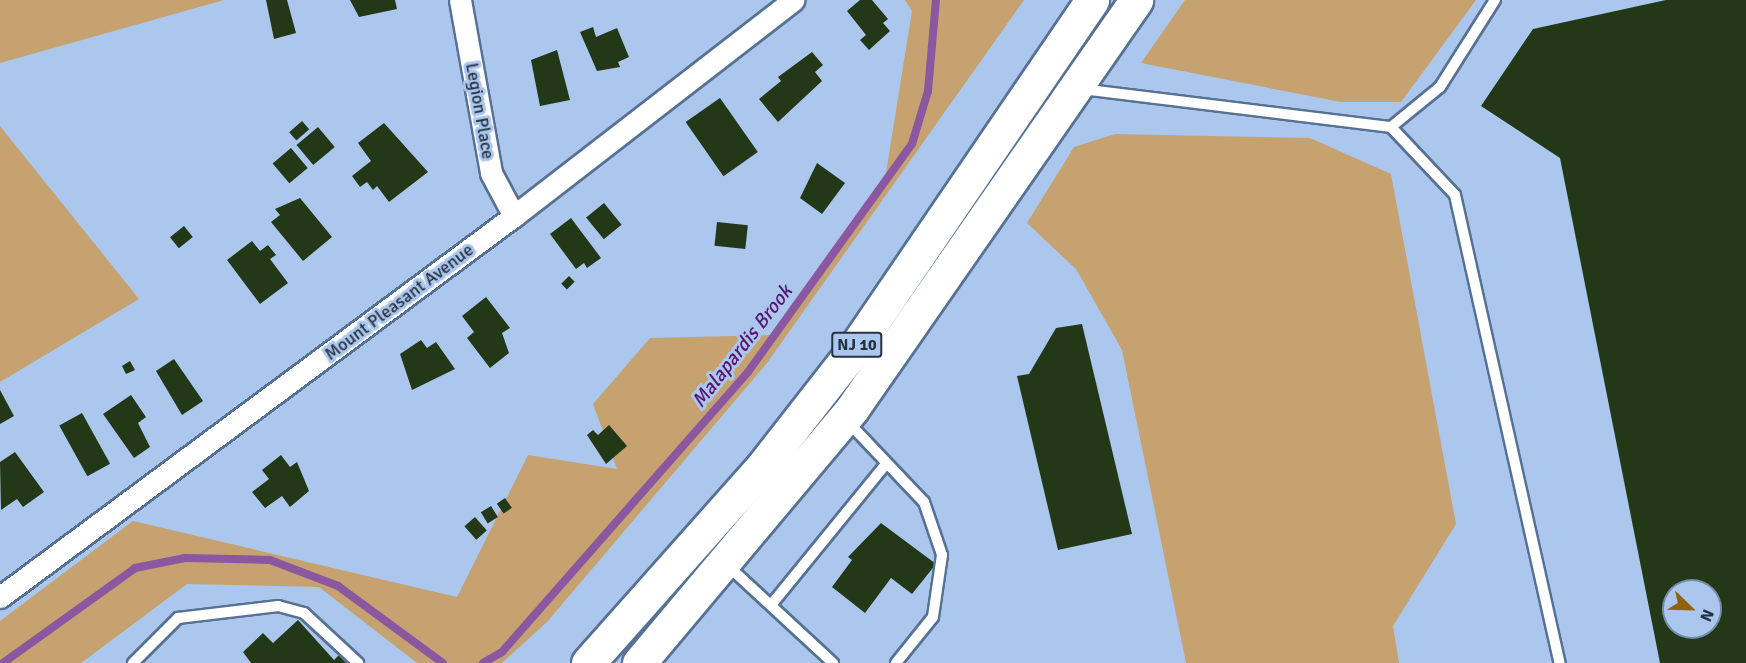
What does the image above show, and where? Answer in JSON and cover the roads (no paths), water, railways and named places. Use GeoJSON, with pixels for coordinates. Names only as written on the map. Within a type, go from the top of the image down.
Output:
{"type":"FeatureCollection","features":[{"type":"Feature","properties":{"kind":"main road","name":"NJ 10"},"geometry":{"type":"LineString","coordinates":[[588,663],[748,483],[852,352],[1092,0]]}},
{"type":"Feature","properties":{"kind":"main road","name":"NJ 10"},"geometry":{"type":"LineString","coordinates":[[639,663],[726,564],[844,418],[1136,0]]}},
{"type":"Feature","properties":{"kind":"street","name":"Legion Place"},"geometry":{"type":"LineString","coordinates":[[460,0],[491,173],[514,216]]}},
{"type":"Feature","properties":{"kind":"street","name":"Mount Pleasant Avenue"},"geometry":{"type":"LineString","coordinates":[[0,597],[514,216],[793,0]]}},
{"type":"Feature","properties":{"kind":"lane"},"geometry":{"type":"LineString","coordinates":[[1391,128],[1440,87],[1495,0]]}},
{"type":"Feature","properties":{"kind":"lane"},"geometry":{"type":"LineString","coordinates":[[1075,88],[1391,128],[1455,195],[1560,663]]}},
{"type":"Feature","properties":{"kind":"lane"},"geometry":{"type":"LineString","coordinates":[[844,418],[924,502],[942,555],[933,618],[896,663]]}},
{"type":"Feature","properties":{"kind":"lane"},"geometry":{"type":"LineString","coordinates":[[771,605],[887,463]]}},
{"type":"Feature","properties":{"kind":"lane"},"geometry":{"type":"LineString","coordinates":[[726,564],[833,663]]}},
{"type":"Feature","properties":{"kind":"lane"},"geometry":{"type":"LineString","coordinates":[[133,663],[178,618],[278,606],[304,613],[358,663]]}},
{"type":"Feature","properties":{"kind":"waterway","name":"Malapardis Brook"},"geometry":{"type":"LineString","coordinates":[[483,663],[502,652],[748,372],[912,144],[928,91],[936,0]]}},
{"type":"Feature","properties":{"kind":"waterway","name":"Malapardis Brook"},"geometry":{"type":"LineString","coordinates":[[3,663],[135,568],[185,558],[270,560],[338,586],[443,663]]}}]}
